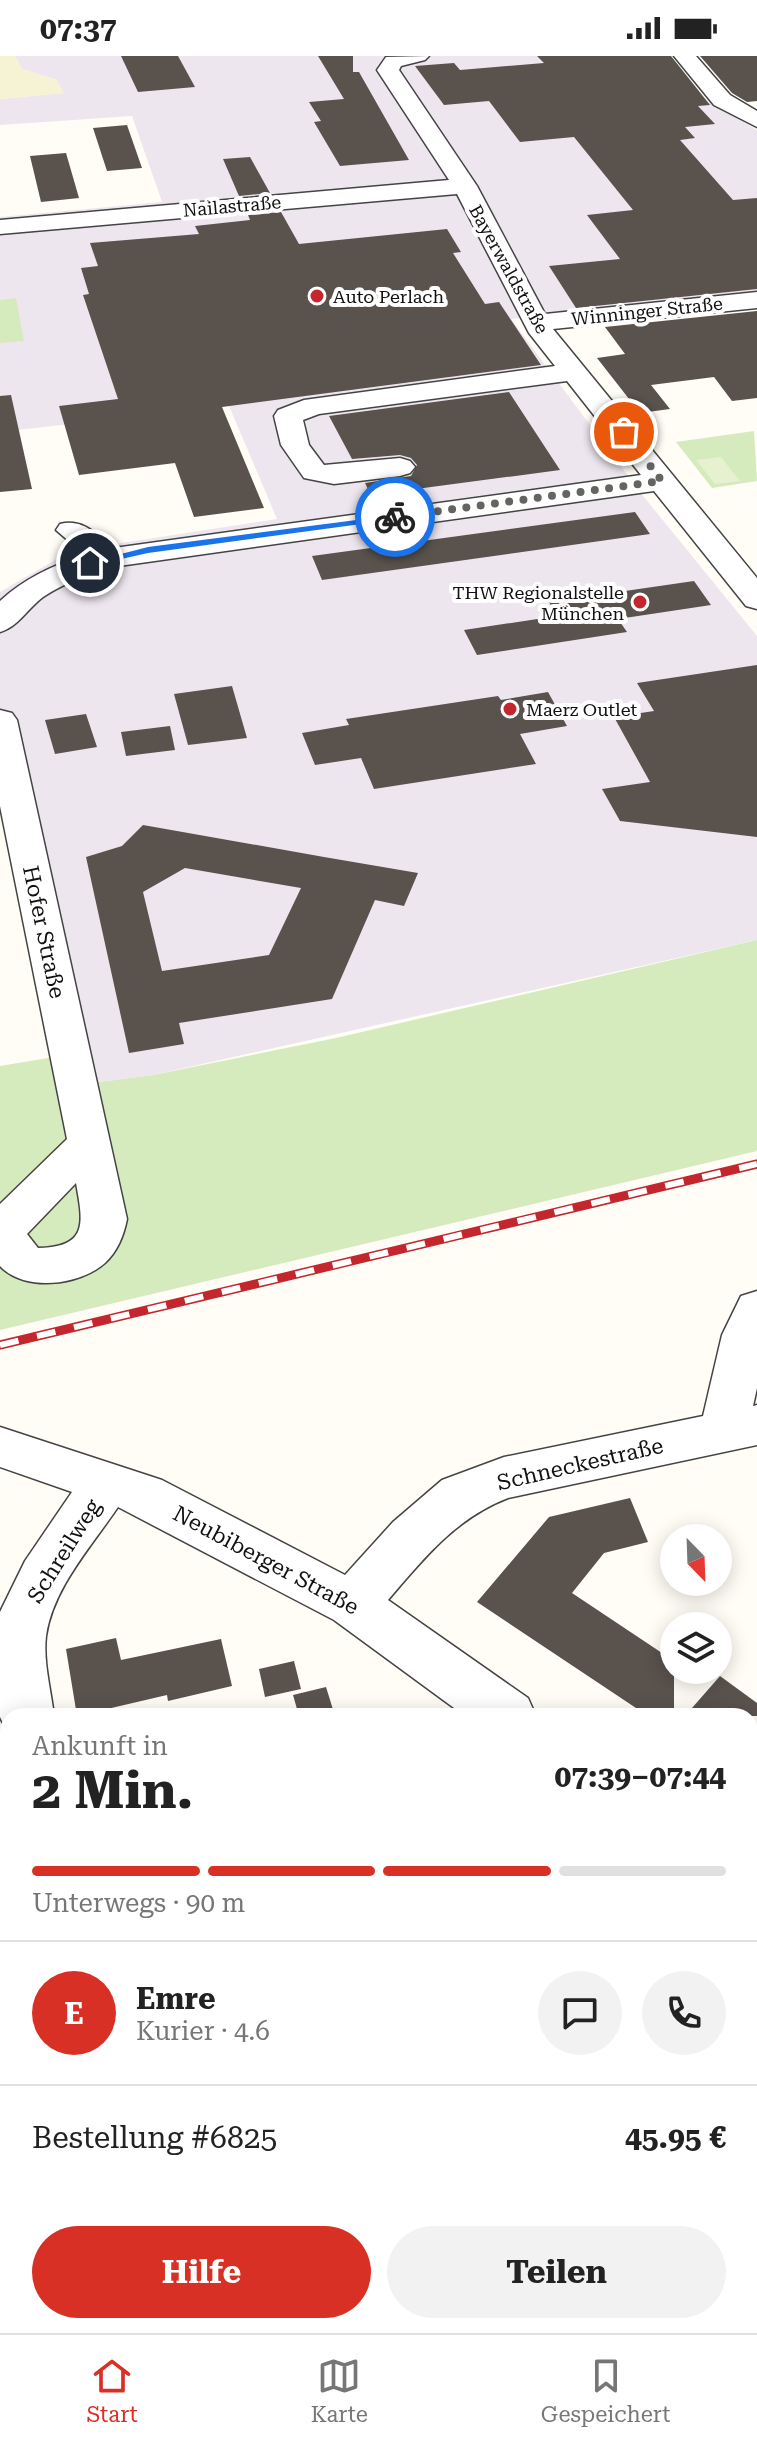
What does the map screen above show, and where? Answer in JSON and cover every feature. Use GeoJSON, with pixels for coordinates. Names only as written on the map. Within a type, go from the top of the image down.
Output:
{"type":"FeatureCollection","features":[{"type":"Feature","properties":{"kind":"street","name":"Bayerwaldstraße"},"geometry":{"type":"LineString","coordinates":[[418,56],[393,61],[388,70],[465,186],[537,323],[757,599]]}},
{"type":"Feature","properties":{"kind":"street"},"geometry":{"type":"LineString","coordinates":[[685,56],[722,100],[757,120]]}},
{"type":"Feature","properties":{"kind":"street","name":"Nailastraße"},"geometry":{"type":"LineString","coordinates":[[0,227],[465,186]]}},
{"type":"Feature","properties":{"kind":"street","name":"Winninger Straße"},"geometry":{"type":"LineString","coordinates":[[537,323],[757,300]]}},
{"type":"Feature","properties":{"kind":"street"},"geometry":{"type":"LineString","coordinates":[[400,467],[334,475],[314,472],[295,445],[288,416],[314,406],[575,372]]}},
{"type":"Feature","properties":{"kind":"street"},"geometry":{"type":"LineString","coordinates":[[0,622],[15,602],[44,581],[108,558],[662,481]]}},
{"type":"Feature","properties":{"kind":"street"},"geometry":{"type":"LineString","coordinates":[[71,530],[108,558]]}},
{"type":"Feature","properties":{"kind":"street","name":"Hofer Straße"},"geometry":{"type":"LineString","coordinates":[[0,720],[88,1144]]}},
{"type":"Feature","properties":{"kind":"street"},"geometry":{"type":"LineString","coordinates":[[740,1429],[745,1335],[757,1309]]}},
{"type":"Feature","properties":{"kind":"street","name":"Schneckestraße"},"geometry":{"type":"LineString","coordinates":[[352,1604],[411,1537],[460,1495],[504,1478],[740,1429]]}},
{"type":"Feature","properties":{"kind":"street","name":"Neubiberger Straße"},"geometry":{"type":"LineString","coordinates":[[0,1447],[144,1495],[352,1604],[498,1708]]}},
{"type":"Feature","properties":{"kind":"street","name":"Schreilweg"},"geometry":{"type":"LineString","coordinates":[[26,1708],[19,1656],[20,1634],[32,1595],[107,1482]]}},
{"type":"Feature","properties":{"kind":"shaded area"},"geometry":{"type":"Polygon","coordinates":[[[0,56],[15,56],[22,69],[57,80],[64,93],[0,99],[0,56]]]}},
{"type":"Feature","properties":{"kind":"shaded area"},"geometry":{"type":"Polygon","coordinates":[[[15,56],[667,56],[696,94],[757,130],[757,293],[511,319],[640,492],[757,636],[757,940],[153,1075],[60,1087],[0,786],[0,592],[55,560],[89,548],[277,519],[229,406],[0,432],[0,217],[162,202],[132,116],[0,125],[0,99],[63,93],[57,80],[22,69],[15,56]]]}},
{"type":"Feature","properties":{"kind":"green space"},"geometry":{"type":"Polygon","coordinates":[[[16,298],[24,341],[0,343],[0,300],[16,298]]]}},
{"type":"Feature","properties":{"kind":"green space"},"geometry":{"type":"Polygon","coordinates":[[[754,431],[757,481],[712,488],[676,442],[754,431]]]}},
{"type":"Feature","properties":{"kind":"green space"},"geometry":{"type":"Polygon","coordinates":[[[721,457],[740,481],[715,484],[696,460],[721,457]]]}},
{"type":"Feature","properties":{"kind":"green space"},"geometry":{"type":"Polygon","coordinates":[[[757,940],[757,1151],[0,1330],[0,1066],[54,1057],[61,1087],[153,1075],[336,1038],[757,940]]]}},
{"type":"Feature","properties":{"kind":"building"},"geometry":{"type":"Polygon","coordinates":[[[121,56],[178,56],[195,87],[138,92],[121,56]]]}},
{"type":"Feature","properties":{"kind":"building"},"geometry":{"type":"Polygon","coordinates":[[[318,56],[353,56],[353,72],[359,72],[409,160],[340,166],[314,122],[321,121],[309,102],[344,99],[318,56]]]}},
{"type":"Feature","properties":{"kind":"building"},"geometry":{"type":"Polygon","coordinates":[[[537,56],[671,56],[710,105],[698,106],[715,124],[685,127],[695,138],[680,140],[733,200],[757,198],[757,289],[576,308],[549,266],[620,259],[587,215],[633,210],[574,137],[520,142],[489,101],[444,105],[415,66],[454,63],[460,70],[544,63],[537,56]]]}},
{"type":"Feature","properties":{"kind":"building"},"geometry":{"type":"Polygon","coordinates":[[[700,56],[757,56],[757,101],[747,102],[732,93],[700,56]]]}},
{"type":"Feature","properties":{"kind":"building"},"geometry":{"type":"Polygon","coordinates":[[[127,125],[142,168],[107,171],[93,128],[127,125]]]}},
{"type":"Feature","properties":{"kind":"building"},"geometry":{"type":"Polygon","coordinates":[[[66,153],[79,198],[41,202],[30,156],[66,153]]]}},
{"type":"Feature","properties":{"kind":"building"},"geometry":{"type":"Polygon","coordinates":[[[250,157],[270,193],[239,196],[223,159],[250,157]]]}},
{"type":"Feature","properties":{"kind":"building"},"geometry":{"type":"Polygon","coordinates":[[[281,212],[299,244],[447,229],[461,252],[453,253],[485,304],[499,302],[541,365],[222,407],[264,508],[194,517],[175,463],[79,475],[59,406],[118,399],[83,295],[89,294],[81,268],[98,266],[90,243],[199,234],[195,226],[250,220],[248,215],[281,212]]]}},
{"type":"Feature","properties":{"kind":"building"},"geometry":{"type":"Polygon","coordinates":[[[757,311],[757,398],[732,401],[714,377],[651,385],[670,409],[640,413],[597,358],[625,354],[605,327],[757,311]]]}},
{"type":"Feature","properties":{"kind":"building"},"geometry":{"type":"Polygon","coordinates":[[[509,392],[560,470],[371,495],[365,483],[411,476],[417,465],[411,458],[400,455],[352,459],[329,416],[509,392]]]}},
{"type":"Feature","properties":{"kind":"building"},"geometry":{"type":"Polygon","coordinates":[[[11,395],[32,489],[0,492],[0,396],[11,395]]]}},
{"type":"Feature","properties":{"kind":"building"},"geometry":{"type":"Polygon","coordinates":[[[635,512],[650,534],[322,580],[312,556],[635,512]]]}},
{"type":"Feature","properties":{"kind":"building"},"geometry":{"type":"Polygon","coordinates":[[[694,581],[711,605],[618,619],[627,632],[477,655],[464,630],[557,616],[549,602],[694,581]]]}},
{"type":"Feature","properties":{"kind":"building"},"geometry":{"type":"Polygon","coordinates":[[[757,665],[757,837],[620,821],[602,789],[650,782],[614,717],[654,711],[637,683],[757,665]]]}},
{"type":"Feature","properties":{"kind":"building"},"geometry":{"type":"Polygon","coordinates":[[[232,686],[247,738],[188,745],[174,694],[232,686]]]}},
{"type":"Feature","properties":{"kind":"building"},"geometry":{"type":"Polygon","coordinates":[[[548,692],[567,726],[520,734],[536,764],[374,789],[361,758],[315,765],[302,733],[349,725],[346,719],[498,696],[501,700],[548,692]]]}},
{"type":"Feature","properties":{"kind":"building"},"geometry":{"type":"Polygon","coordinates":[[[86,714],[97,747],[55,754],[45,720],[86,714]]]}},
{"type":"Feature","properties":{"kind":"building"},"geometry":{"type":"Polygon","coordinates":[[[170,726],[175,750],[126,756],[121,732],[170,726]]]}},
{"type":"Feature","properties":{"kind":"building"},"geometry":{"type":"Polygon","coordinates":[[[143,825],[418,873],[404,906],[375,900],[332,999],[179,1023],[184,1044],[129,1053],[86,857],[122,846],[143,825]],[[185,868],[143,892],[162,971],[269,955],[301,888],[185,868]]]}},
{"type":"Feature","properties":{"kind":"building"},"geometry":{"type":"Polygon","coordinates":[[[630,1498],[648,1542],[604,1553],[572,1593],[660,1652],[660,1684],[674,1684],[674,1708],[636,1708],[477,1602],[549,1517],[630,1498]]]}},
{"type":"Feature","properties":{"kind":"building"},"geometry":{"type":"Polygon","coordinates":[[[116,1638],[121,1660],[221,1639],[232,1686],[168,1701],[167,1695],[111,1708],[76,1708],[66,1649],[116,1638]]]}},
{"type":"Feature","properties":{"kind":"building"},"geometry":{"type":"Polygon","coordinates":[[[294,1661],[301,1689],[265,1697],[259,1669],[294,1661]]]}},
{"type":"Feature","properties":{"kind":"building"},"geometry":{"type":"Polygon","coordinates":[[[713,1684],[731,1684],[757,1703],[757,1708],[692,1708],[713,1684]]]}},
{"type":"Feature","properties":{"kind":"building"},"geometry":{"type":"Polygon","coordinates":[[[326,1687],[333,1708],[297,1708],[293,1695],[326,1687]]]}},
{"type":"Feature","properties":{"kind":"railway"},"geometry":{"type":"LineString","coordinates":[[0,1345],[757,1164]]}},
{"type":"Feature","properties":{"kind":"way so far"},"geometry":{"type":"LineString","coordinates":[[395,517],[662,481],[624,432]]}},
{"type":"Feature","properties":{"kind":"place","name":"Auto Perlach"},"geometry":{"type":"Point","coordinates":[317,296]}},
{"type":"Feature","properties":{"kind":"place","name":"THW Regionalstelle München"},"geometry":{"type":"Point","coordinates":[640,602]}},
{"type":"Feature","properties":{"kind":"place","name":"Maerz Outlet"},"geometry":{"type":"Point","coordinates":[510,709]}},
{"type":"Feature","properties":{"kind":"route"},"geometry":{"type":"LineString","coordinates":[[90,563],[148,550],[395,517]]}}]}
